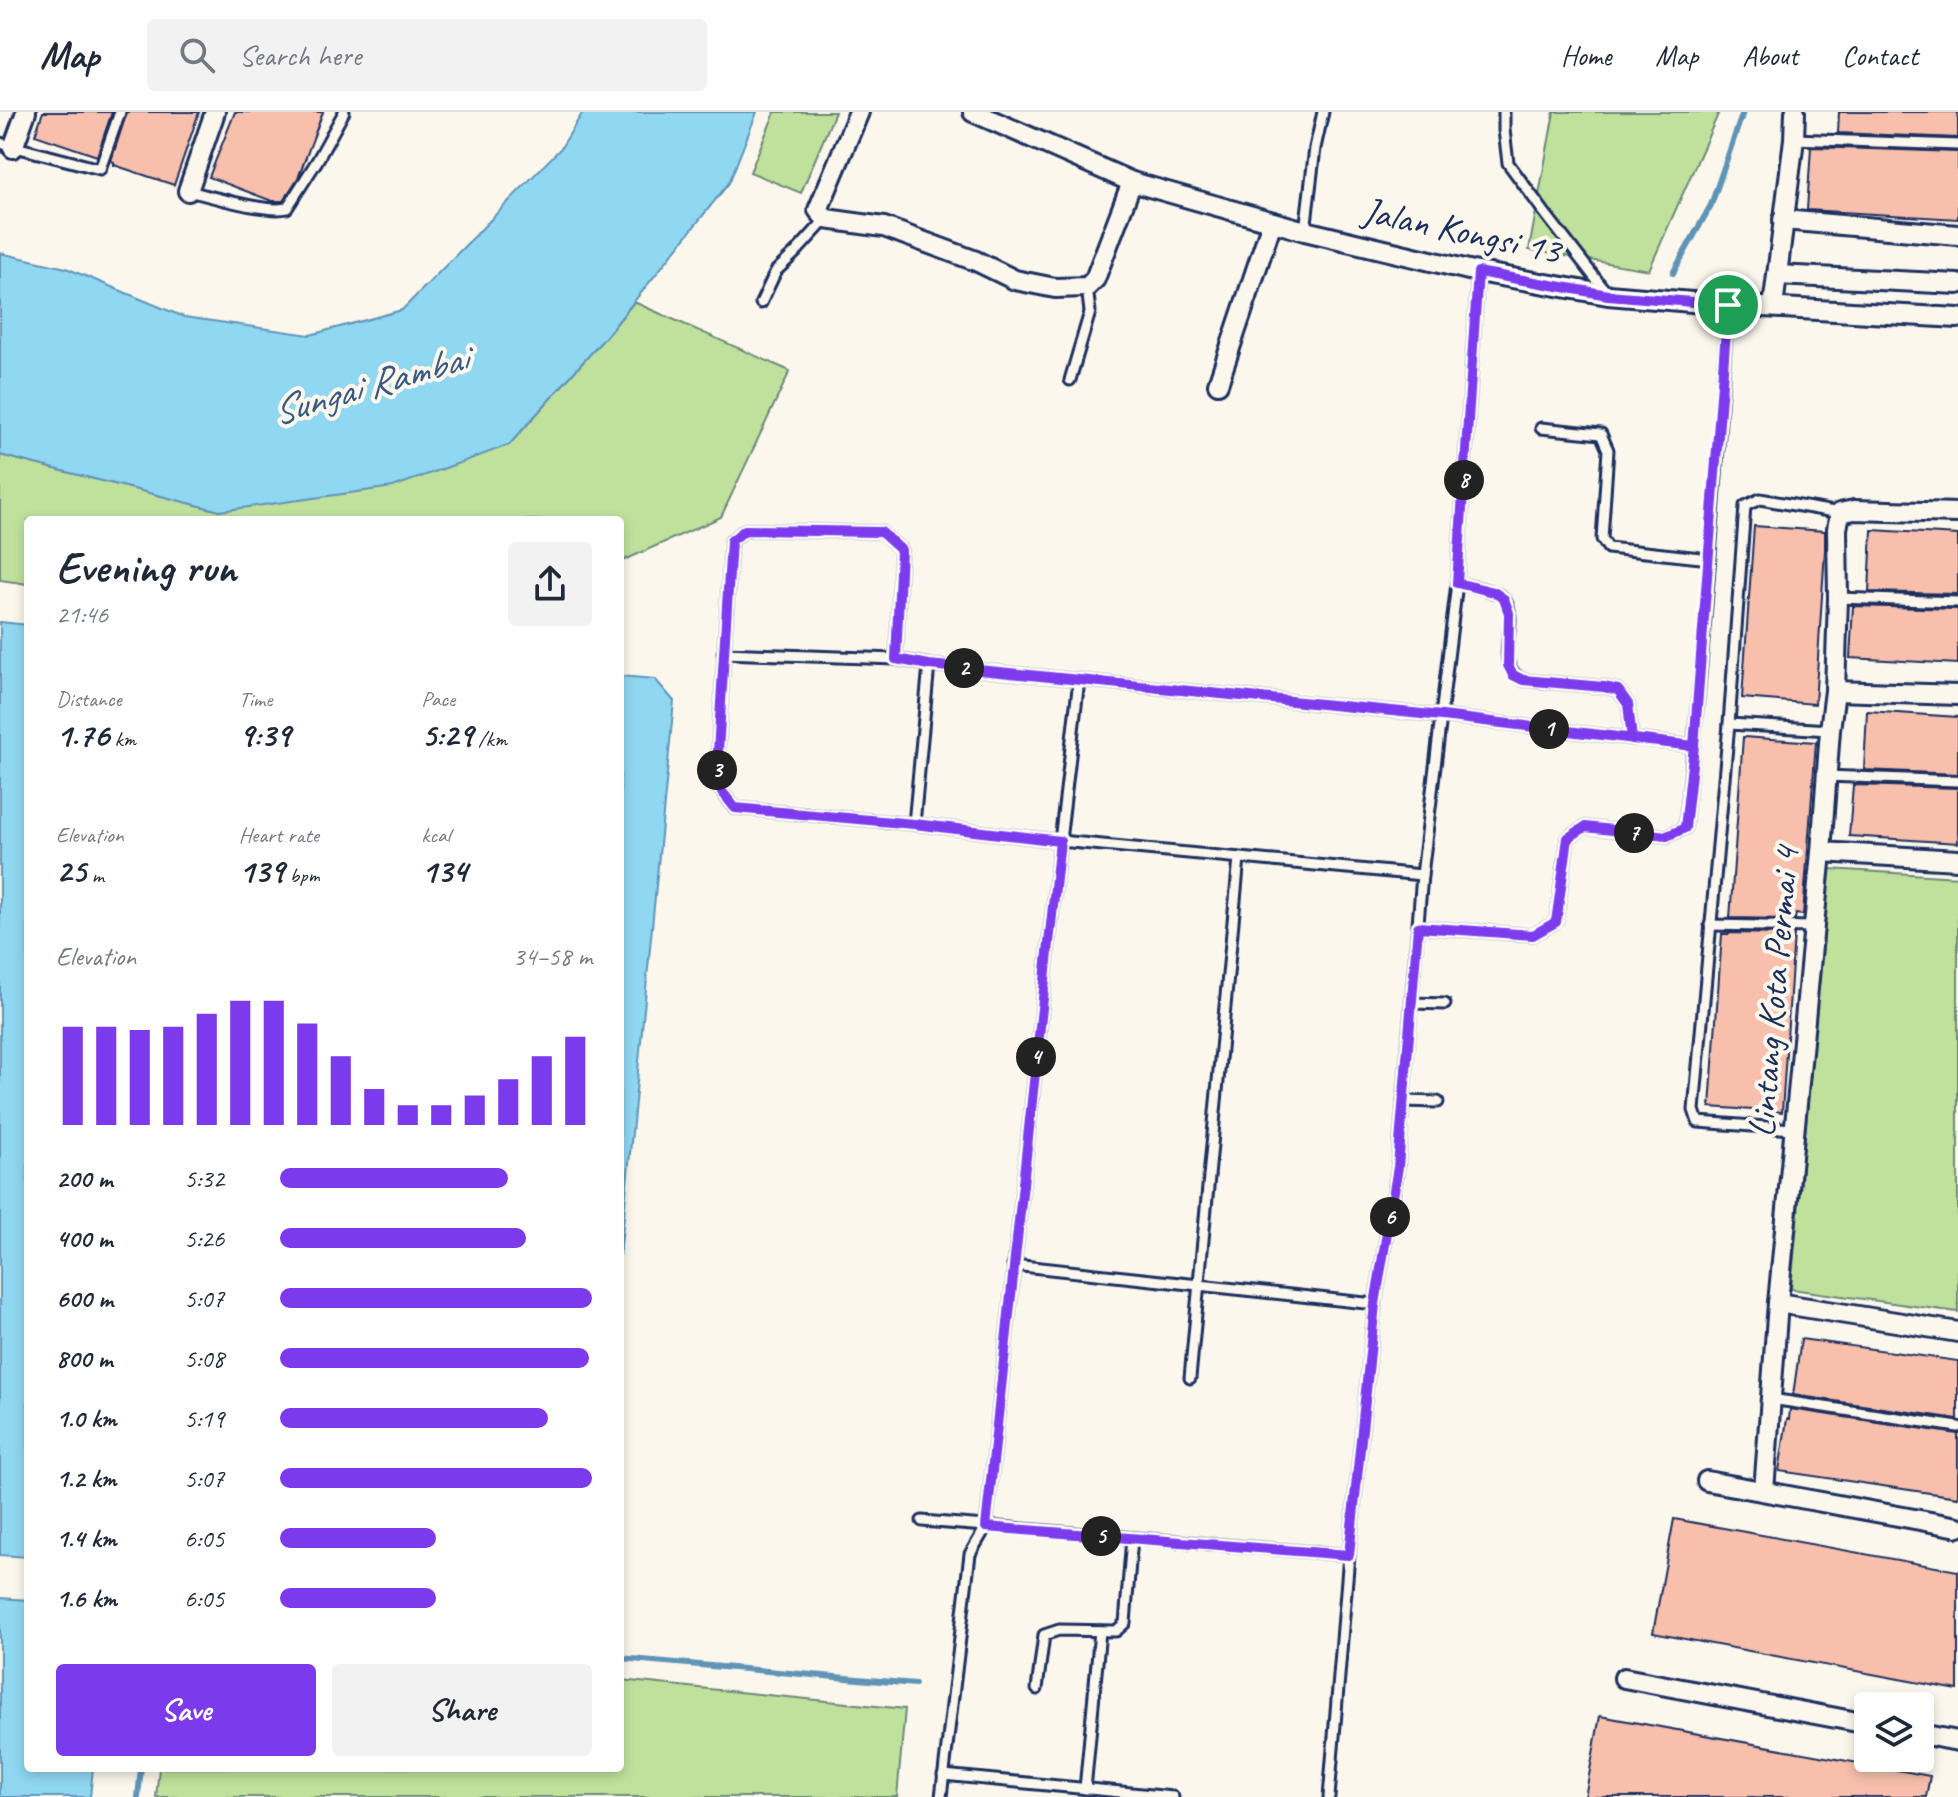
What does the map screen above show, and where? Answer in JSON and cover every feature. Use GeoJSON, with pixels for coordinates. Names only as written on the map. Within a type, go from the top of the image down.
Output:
{"type":"FeatureCollection","features":[{"type":"Feature","properties":{"kind":"street"},"geometry":{"type":"LineString","coordinates":[[6,146],[26,112]]}},
{"type":"Feature","properties":{"kind":"street"},"geometry":{"type":"LineString","coordinates":[[188,191],[215,112]]}},
{"type":"Feature","properties":{"kind":"street"},"geometry":{"type":"LineString","coordinates":[[859,112],[818,210],[826,219],[884,227],[976,261],[1015,280],[1055,288],[1087,287],[1095,279],[1132,182]]}},
{"type":"Feature","properties":{"kind":"street","name":"Jalan Kongsi 13"},"geometry":{"type":"LineString","coordinates":[[973,112],[1132,182],[1305,231],[1478,272],[1608,295],[1958,318]]}},
{"type":"Feature","properties":{"kind":"street"},"geometry":{"type":"LineString","coordinates":[[1773,307],[1795,112]]}},
{"type":"Feature","properties":{"kind":"street"},"geometry":{"type":"LineString","coordinates":[[1783,220],[1958,235]]}},
{"type":"Feature","properties":{"kind":"street"},"geometry":{"type":"LineString","coordinates":[[1218,384],[1272,222]]}},
{"type":"Feature","properties":{"kind":"street"},"geometry":{"type":"LineString","coordinates":[[1777,275],[1958,284]]}},
{"type":"Feature","properties":{"kind":"street"},"geometry":{"type":"LineString","coordinates":[[1847,511],[1958,513]]}},
{"type":"Feature","properties":{"kind":"street","name":"Lintang Kota Permai 4"},"geometry":{"type":"LineString","coordinates":[[1764,1491],[1778,1303],[1835,691],[1837,529],[1847,511]]}},
{"type":"Feature","properties":{"kind":"street"},"geometry":{"type":"LineString","coordinates":[[1835,691],[1958,695]]}},
{"type":"Feature","properties":{"kind":"street"},"geometry":{"type":"LineString","coordinates":[[1821,852],[1958,860]]}},
{"type":"Feature","properties":{"kind":"street"},"geometry":{"type":"LineString","coordinates":[[1778,1303],[1958,1332]]}},
{"type":"Feature","properties":{"kind":"street"},"geometry":{"type":"LineString","coordinates":[[1707,1481],[1958,1527]]}},
{"type":"Feature","properties":{"kind":"street"},"geometry":{"type":"LineString","coordinates":[[1624,1678],[1854,1721]]}},
{"type":"Feature","properties":{"kind":"street"},"geometry":{"type":"LineString","coordinates":[[1934,1737],[1958,1741]]}},
{"type":"Feature","properties":{"kind":"lane"},"geometry":{"type":"LineString","coordinates":[[6,146],[100,169],[120,112]]}},
{"type":"Feature","properties":{"kind":"lane"},"geometry":{"type":"LineString","coordinates":[[188,191],[264,208],[287,208],[344,112]]}},
{"type":"Feature","properties":{"kind":"lane"},"geometry":{"type":"LineString","coordinates":[[1305,231],[1315,148],[1323,112]]}},
{"type":"Feature","properties":{"kind":"lane"},"geometry":{"type":"LineString","coordinates":[[1504,112],[1508,163],[1608,295]]}},
{"type":"Feature","properties":{"kind":"lane"},"geometry":{"type":"LineString","coordinates":[[1794,139],[1958,145]]}},
{"type":"Feature","properties":{"kind":"lane"},"geometry":{"type":"LineString","coordinates":[[761,303],[776,271],[826,219]]}},
{"type":"Feature","properties":{"kind":"lane"},"geometry":{"type":"LineString","coordinates":[[1329,1797],[1349,1555],[1375,1304],[1398,1167],[1422,875],[1457,583],[1478,272]]}},
{"type":"Feature","properties":{"kind":"lane"},"geometry":{"type":"LineString","coordinates":[[1070,380],[1090,312],[1087,287]]}},
{"type":"Feature","properties":{"kind":"lane"},"geometry":{"type":"LineString","coordinates":[[1418,927],[1533,935],[1556,922],[1568,838],[1585,827],[1667,836],[1685,828],[1710,559],[1728,305]]}},
{"type":"Feature","properties":{"kind":"lane"},"geometry":{"type":"LineString","coordinates":[[1541,428],[1601,434],[1608,450],[1602,539],[1608,548],[1710,559]]}},
{"type":"Feature","properties":{"kind":"lane"},"geometry":{"type":"LineString","coordinates":[[1794,1129],[1698,1122],[1694,1110],[1745,506],[1760,499],[1847,511]]}},
{"type":"Feature","properties":{"kind":"lane"},"geometry":{"type":"LineString","coordinates":[[896,659],[901,550],[881,532],[745,530],[731,541],[716,784],[735,808],[1422,875]]}},
{"type":"Feature","properties":{"kind":"lane"},"geometry":{"type":"LineString","coordinates":[[1457,583],[1494,592],[1504,599],[1509,613],[1508,665],[1513,675],[1523,680],[1618,690],[1628,704],[1632,739]]}},
{"type":"Feature","properties":{"kind":"lane"},"geometry":{"type":"LineString","coordinates":[[1838,598],[1958,602]]}},
{"type":"Feature","properties":{"kind":"lane"},"geometry":{"type":"LineString","coordinates":[[723,653],[896,659],[929,665],[1442,716],[1694,746]]}},
{"type":"Feature","properties":{"kind":"lane"},"geometry":{"type":"LineString","coordinates":[[914,824],[929,665]]}},
{"type":"Feature","properties":{"kind":"lane"},"geometry":{"type":"LineString","coordinates":[[941,1797],[970,1554],[986,1527],[1079,680]]}},
{"type":"Feature","properties":{"kind":"lane"},"geometry":{"type":"LineString","coordinates":[[1729,724],[1830,730]]}},
{"type":"Feature","properties":{"kind":"lane"},"geometry":{"type":"LineString","coordinates":[[1826,776],[1958,781]]}},
{"type":"Feature","properties":{"kind":"lane"},"geometry":{"type":"LineString","coordinates":[[1190,1378],[1239,858]]}},
{"type":"Feature","properties":{"kind":"lane"},"geometry":{"type":"LineString","coordinates":[[1710,925],[1814,927]]}},
{"type":"Feature","properties":{"kind":"lane"},"geometry":{"type":"LineString","coordinates":[[1412,1003],[1445,1004]]}},
{"type":"Feature","properties":{"kind":"lane"},"geometry":{"type":"LineString","coordinates":[[1403,1101],[1438,1102]]}},
{"type":"Feature","properties":{"kind":"lane"},"geometry":{"type":"LineString","coordinates":[[1013,1265],[1375,1304]]}},
{"type":"Feature","properties":{"kind":"lane"},"geometry":{"type":"LineString","coordinates":[[1771,1399],[1958,1427]]}},
{"type":"Feature","properties":{"kind":"lane"},"geometry":{"type":"LineString","coordinates":[[922,1521],[1349,1555]]}},
{"type":"Feature","properties":{"kind":"lane"},"geometry":{"type":"LineString","coordinates":[[1037,1689],[1044,1635],[1059,1630],[1116,1631],[1125,1623],[1132,1538]]}},
{"type":"Feature","properties":{"kind":"lane"},"geometry":{"type":"LineString","coordinates":[[1085,1789],[1100,1631]]}},
{"type":"Feature","properties":{"kind":"lane"},"geometry":{"type":"LineString","coordinates":[[943,1775],[1173,1797]]}},
{"type":"Feature","properties":{"kind":"green space"},"geometry":{"type":"Polygon","coordinates":[[[775,112],[835,112],[801,193],[750,172],[775,112]]]}},
{"type":"Feature","properties":{"kind":"green space"},"geometry":{"type":"Polygon","coordinates":[[[1554,112],[1719,112],[1649,270],[1529,250],[1554,112]]]}},
{"type":"Feature","properties":{"kind":"green space"},"geometry":{"type":"Polygon","coordinates":[[[634,302],[790,371],[721,517],[624,560],[624,516],[24,516],[24,583],[0,580],[0,455],[220,511],[509,445],[634,302]]]}},
{"type":"Feature","properties":{"kind":"green space"},"geometry":{"type":"Polygon","coordinates":[[[1829,869],[1958,877],[1958,1312],[1791,1289],[1829,869]]]}},
{"type":"Feature","properties":{"kind":"green space"},"geometry":{"type":"Polygon","coordinates":[[[624,1680],[905,1709],[897,1797],[156,1797],[159,1772],[624,1772],[624,1680]]]}},
{"type":"Feature","properties":{"kind":"water","name":"Sungai Rambai"},"geometry":{"type":"Polygon","coordinates":[[[583,112],[757,112],[729,183],[608,334],[509,445],[393,487],[220,511],[0,455],[0,253],[66,268],[184,317],[310,335],[402,310],[561,148],[583,112]]]}},
{"type":"Feature","properties":{"kind":"water"},"geometry":{"type":"Polygon","coordinates":[[[0,622],[24,625],[24,1557],[0,1555],[0,622]]]}},
{"type":"Feature","properties":{"kind":"water"},"geometry":{"type":"Polygon","coordinates":[[[624,676],[655,679],[674,701],[624,1215],[624,676]]]}},
{"type":"Feature","properties":{"kind":"water"},"geometry":{"type":"Polygon","coordinates":[[[0,1598],[24,1600],[24,1772],[93,1772],[90,1797],[0,1797],[0,1598]]]}},
{"type":"Feature","properties":{"kind":"building"},"geometry":{"type":"Polygon","coordinates":[[[43,112],[112,112],[97,156],[35,135],[43,112]]]}},
{"type":"Feature","properties":{"kind":"building"},"geometry":{"type":"Polygon","coordinates":[[[127,112],[199,112],[174,185],[114,165],[111,161],[127,112]]]}},
{"type":"Feature","properties":{"kind":"building"},"geometry":{"type":"Polygon","coordinates":[[[235,112],[323,112],[298,178],[283,201],[272,201],[209,177],[235,112]]]}},
{"type":"Feature","properties":{"kind":"building"},"geometry":{"type":"Polygon","coordinates":[[[1839,112],[1958,112],[1958,138],[1838,133],[1839,112]]]}},
{"type":"Feature","properties":{"kind":"building"},"geometry":{"type":"Polygon","coordinates":[[[1811,147],[1958,152],[1958,219],[1807,210],[1811,147]]]}},
{"type":"Feature","properties":{"kind":"building"},"geometry":{"type":"Polygon","coordinates":[[[1754,526],[1825,531],[1815,704],[1742,698],[1754,526]]]}},
{"type":"Feature","properties":{"kind":"building"},"geometry":{"type":"Polygon","coordinates":[[[1872,530],[1958,535],[1958,594],[1869,592],[1872,530]]]}},
{"type":"Feature","properties":{"kind":"building"},"geometry":{"type":"Polygon","coordinates":[[[1853,606],[1958,609],[1958,664],[1850,658],[1853,606]]]}},
{"type":"Feature","properties":{"kind":"building"},"geometry":{"type":"Polygon","coordinates":[[[1867,711],[1958,717],[1958,774],[1864,770],[1867,711]]]}},
{"type":"Feature","properties":{"kind":"building"},"geometry":{"type":"Polygon","coordinates":[[[1743,737],[1816,742],[1803,915],[1796,914],[1795,919],[1730,918],[1743,737]]]}},
{"type":"Feature","properties":{"kind":"building"},"geometry":{"type":"Polygon","coordinates":[[[1853,785],[1958,788],[1958,843],[1849,836],[1853,785]]]}},
{"type":"Feature","properties":{"kind":"building"},"geometry":{"type":"Polygon","coordinates":[[[1722,934],[1794,934],[1782,1112],[1710,1107],[1722,934]]]}},
{"type":"Feature","properties":{"kind":"building"},"geometry":{"type":"Polygon","coordinates":[[[1801,1339],[1958,1361],[1958,1419],[1793,1395],[1801,1339]]]}},
{"type":"Feature","properties":{"kind":"building"},"geometry":{"type":"Polygon","coordinates":[[[1790,1409],[1958,1434],[1958,1497],[1779,1471],[1790,1409]]]}},
{"type":"Feature","properties":{"kind":"building"},"geometry":{"type":"Polygon","coordinates":[[[1674,1519],[1958,1571],[1958,1690],[1653,1633],[1674,1519]]]}},
{"type":"Feature","properties":{"kind":"building"},"geometry":{"type":"Polygon","coordinates":[[[1600,1716],[1854,1762],[1854,1772],[1908,1772],[1930,1776],[1926,1797],[1585,1797],[1600,1716]]]}},
{"type":"Feature","properties":{"kind":"waterway"},"geometry":{"type":"LineString","coordinates":[[1673,273],[1711,205],[1743,112]]}},
{"type":"Feature","properties":{"kind":"waterway"},"geometry":{"type":"LineString","coordinates":[[624,1658],[915,1684]]}},
{"type":"Feature","properties":{"kind":"waterway"},"geometry":{"type":"LineString","coordinates":[[138,1797],[141,1772]]}},
{"type":"Feature","properties":{"kind":"route"},"geometry":{"type":"LineString","coordinates":[[1728,305],[1608,295],[1478,272],[1457,583],[1494,592],[1504,599],[1509,613],[1508,665],[1513,675],[1523,680],[1618,690],[1628,704],[1632,739],[1694,746],[1685,828],[1667,836],[1585,827],[1568,838],[1556,922],[1533,935],[1418,927],[1398,1167],[1375,1304],[1349,1555],[986,1527],[1060,841],[735,808],[716,784],[731,541],[745,530],[881,532],[901,550],[896,659],[929,665],[1442,716],[1632,739],[1694,746],[1728,305]]}}]}
